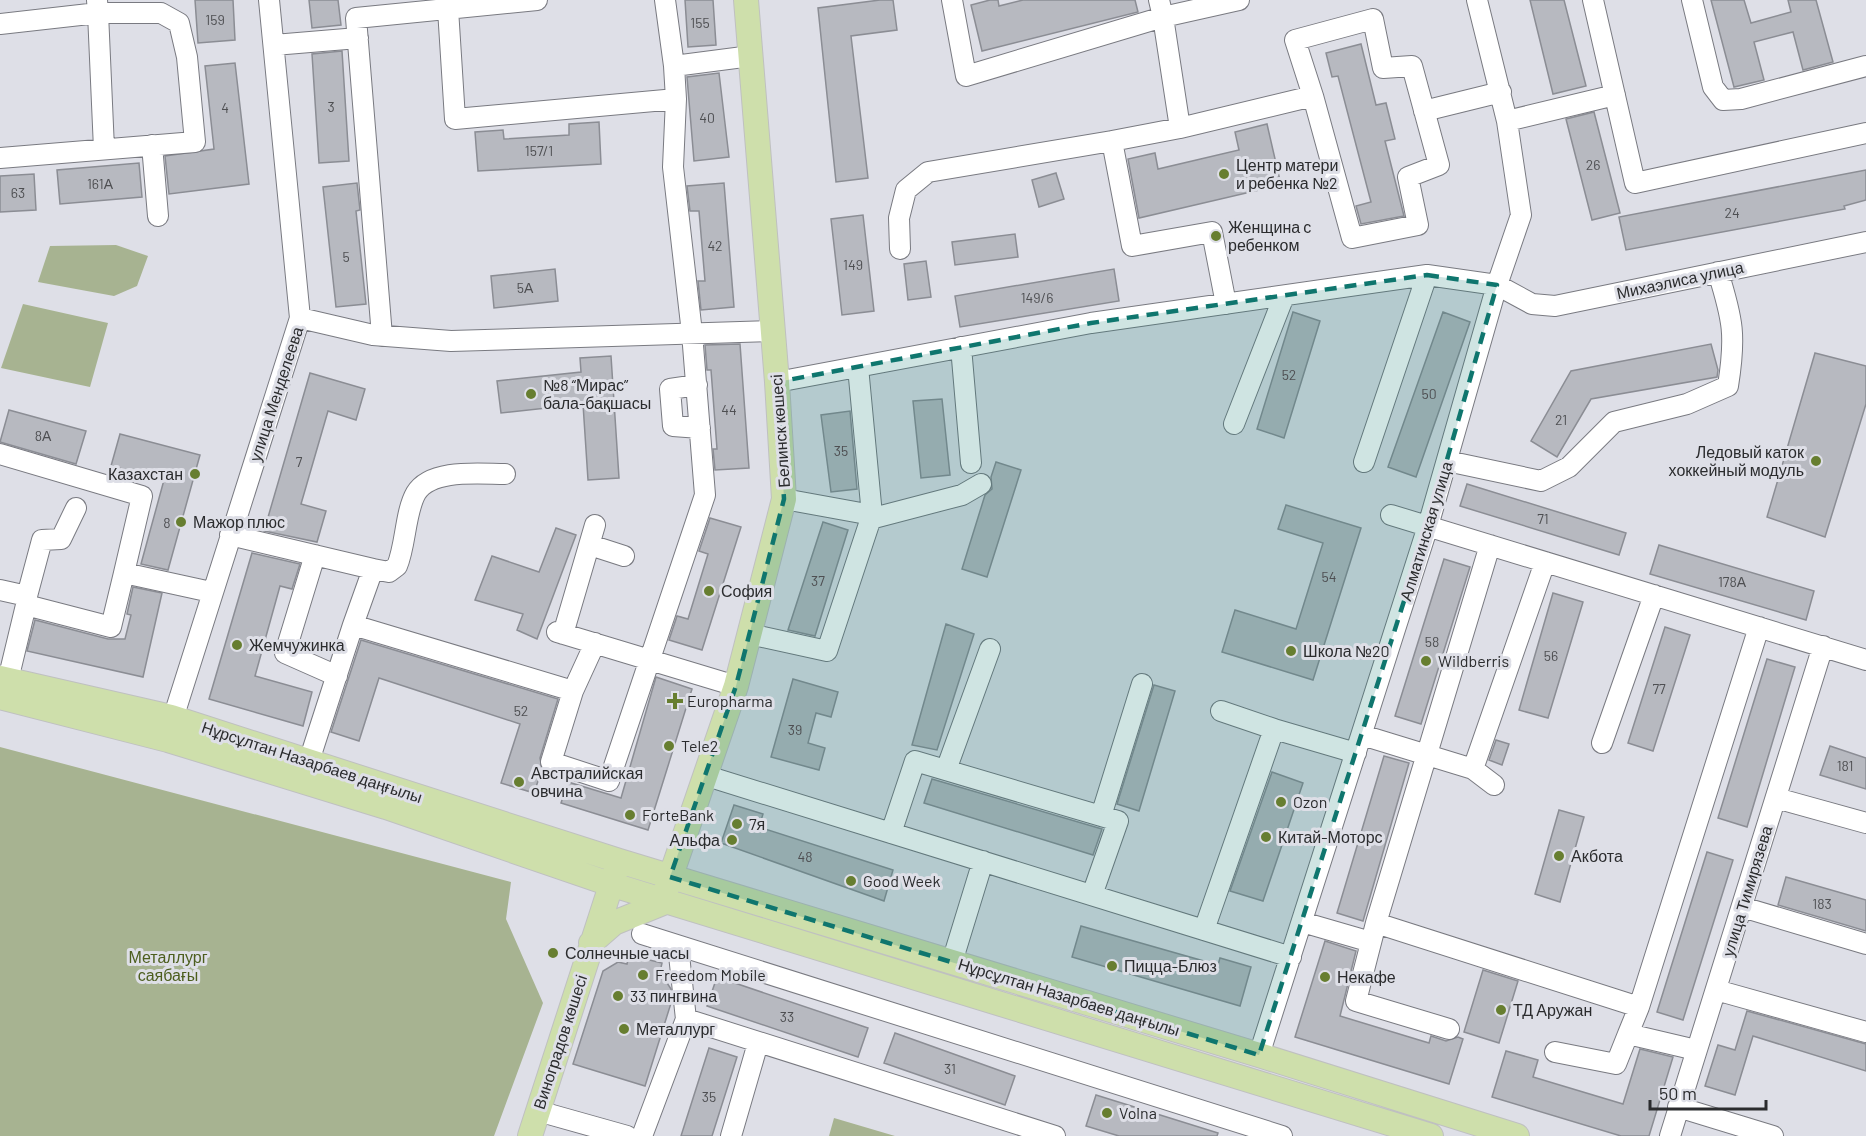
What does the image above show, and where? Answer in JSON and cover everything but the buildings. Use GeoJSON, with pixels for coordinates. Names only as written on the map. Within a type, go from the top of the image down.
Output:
{"type":"FeatureCollection","features":[{"type":"Feature","properties":{"kind":"main road","name":"Белинск көшесі"},"geometry":{"type":"LineString","coordinates":[[665,901],[679,848],[707,776],[736,686],[784,499],[777,382],[771,331],[746,0]]}},
{"type":"Feature","properties":{"kind":"main road","name":"Нұрсұлтан Назарбаев даңғылы"},"geometry":{"type":"LineString","coordinates":[[3,685],[170,729],[309,761],[670,877],[1259,1055],[1517,1136]]}},
{"type":"Feature","properties":{"kind":"main road","name":"Нұрсұлтан Назарбаев даңғылы"},"geometry":{"type":"LineString","coordinates":[[170,729],[386,807],[610,884],[1431,1136]]}},
{"type":"Feature","properties":{"kind":"main road"},"geometry":{"type":"LineString","coordinates":[[610,884],[619,861]]}},
{"type":"Feature","properties":{"kind":"main road","name":"Виноградов көшесі"},"geometry":{"type":"LineString","coordinates":[[530,1136],[610,884]]}},
{"type":"Feature","properties":{"kind":"main road"},"geometry":{"type":"LineString","coordinates":[[591,943],[614,922],[665,901]]}},
{"type":"Feature","properties":{"kind":"main road"},"geometry":{"type":"LineString","coordinates":[[1252,1081],[1259,1055]]}},
{"type":"Feature","properties":{"kind":"street","name":"улица Менделеева"},"geometry":{"type":"LineString","coordinates":[[170,729],[211,592],[300,318],[269,0]]}},
{"type":"Feature","properties":{"kind":"street"},"geometry":{"type":"LineString","coordinates":[[382,336],[356,18],[537,0]]}},
{"type":"Feature","properties":{"kind":"street"},"geometry":{"type":"LineString","coordinates":[[595,643],[573,691],[551,762],[609,781],[705,495],[692,333],[673,167],[676,99],[665,0]]}},
{"type":"Feature","properties":{"kind":"street"},"geometry":{"type":"LineString","coordinates":[[952,0],[966,76],[1161,9],[1239,0]]}},
{"type":"Feature","properties":{"kind":"street","name":"Алматинская улица"},"geometry":{"type":"LineString","coordinates":[[1259,1055],[1428,526],[1497,285],[1521,215],[1507,121],[1477,0]]}},
{"type":"Feature","properties":{"kind":"street"},"geometry":{"type":"LineString","coordinates":[[1593,0],[1635,183],[1866,133]]}},
{"type":"Feature","properties":{"kind":"street"},"geometry":{"type":"LineString","coordinates":[[1692,0],[1713,87],[1723,100],[1741,99],[1866,66]]}},
{"type":"Feature","properties":{"kind":"street"},"geometry":{"type":"LineString","coordinates":[[0,24],[97,7],[161,13],[179,22],[188,57],[195,142],[0,158]]}},
{"type":"Feature","properties":{"kind":"street"},"geometry":{"type":"LineString","coordinates":[[97,7],[104,149]]}},
{"type":"Feature","properties":{"kind":"street"},"geometry":{"type":"LineString","coordinates":[[448,9],[455,119],[676,99]]}},
{"type":"Feature","properties":{"kind":"street"},"geometry":{"type":"LineString","coordinates":[[1161,9],[1180,128]]}},
{"type":"Feature","properties":{"kind":"street"},"geometry":{"type":"LineString","coordinates":[[1372,19],[1383,68],[1412,66],[1439,165],[1408,177],[1418,225],[1352,238],[1313,96],[1295,40],[1372,19]]}},
{"type":"Feature","properties":{"kind":"street"},"geometry":{"type":"LineString","coordinates":[[274,45],[358,38]]}},
{"type":"Feature","properties":{"kind":"street"},"geometry":{"type":"LineString","coordinates":[[674,66],[751,56]]}},
{"type":"Feature","properties":{"kind":"street"},"geometry":{"type":"LineString","coordinates":[[1424,111],[1501,92]]}},
{"type":"Feature","properties":{"kind":"street"},"geometry":{"type":"LineString","coordinates":[[900,249],[899,218],[906,190],[928,172],[1180,128],[1313,96]]}},
{"type":"Feature","properties":{"kind":"street"},"geometry":{"type":"LineString","coordinates":[[1507,121],[1615,96]]}},
{"type":"Feature","properties":{"kind":"street"},"geometry":{"type":"LineString","coordinates":[[1112,141],[1132,246],[1212,232],[1226,304]]}},
{"type":"Feature","properties":{"kind":"street"},"geometry":{"type":"LineString","coordinates":[[152,145],[158,216]]}},
{"type":"Feature","properties":{"kind":"street","name":"Михаэлиса улица"},"geometry":{"type":"LineString","coordinates":[[1497,285],[1532,304],[1555,306],[1866,242]]}},
{"type":"Feature","properties":{"kind":"street"},"geometry":{"type":"LineString","coordinates":[[1447,461],[1541,481],[1569,467],[1614,422],[1687,404],[1728,386],[1734,348],[1732,318],[1718,272]]}},
{"type":"Feature","properties":{"kind":"street"},"geometry":{"type":"LineString","coordinates":[[777,382],[1091,323],[1427,275],[1497,285]]}},
{"type":"Feature","properties":{"kind":"street"},"geometry":{"type":"LineString","coordinates":[[1364,462],[1427,275]]}},
{"type":"Feature","properties":{"kind":"street"},"geometry":{"type":"LineString","coordinates":[[1234,424],[1284,296]]}},
{"type":"Feature","properties":{"kind":"street"},"geometry":{"type":"LineString","coordinates":[[300,318],[382,336],[451,341],[771,331]]}},
{"type":"Feature","properties":{"kind":"street"},"geometry":{"type":"LineString","coordinates":[[961,347],[971,463]]}},
{"type":"Feature","properties":{"kind":"street"},"geometry":{"type":"LineString","coordinates":[[749,634],[826,651],[871,517],[858,367]]}},
{"type":"Feature","properties":{"kind":"street"},"geometry":{"type":"LineString","coordinates":[[696,384],[670,389],[673,426],[700,428]]}},
{"type":"Feature","properties":{"kind":"street"},"geometry":{"type":"LineString","coordinates":[[0,454],[142,496],[111,627],[0,590]]}},
{"type":"Feature","properties":{"kind":"street"},"geometry":{"type":"LineString","coordinates":[[230,535],[389,572],[397,566],[416,492],[428,483],[450,474],[505,474]]}},
{"type":"Feature","properties":{"kind":"street"},"geometry":{"type":"LineString","coordinates":[[784,499],[871,517],[962,495],[981,484]]}},
{"type":"Feature","properties":{"kind":"street"},"geometry":{"type":"LineString","coordinates":[[3,685],[42,540],[61,539],[76,508]]}},
{"type":"Feature","properties":{"kind":"street"},"geometry":{"type":"LineString","coordinates":[[1390,515],[1866,660]]}},
{"type":"Feature","properties":{"kind":"street"},"geometry":{"type":"LineString","coordinates":[[596,525],[560,633],[736,686]]}},
{"type":"Feature","properties":{"kind":"street"},"geometry":{"type":"LineString","coordinates":[[590,545],[624,556]]}},
{"type":"Feature","properties":{"kind":"street"},"geometry":{"type":"LineString","coordinates":[[1449,1029],[1356,1000],[1373,933],[1490,545]]}},
{"type":"Feature","properties":{"kind":"street"},"geometry":{"type":"LineString","coordinates":[[315,555],[285,653],[336,676]]}},
{"type":"Feature","properties":{"kind":"street"},"geometry":{"type":"LineString","coordinates":[[1473,769],[1545,562]]}},
{"type":"Feature","properties":{"kind":"street"},"geometry":{"type":"LineString","coordinates":[[309,761],[373,569]]}},
{"type":"Feature","properties":{"kind":"street"},"geometry":{"type":"LineString","coordinates":[[124,573],[211,592]]}},
{"type":"Feature","properties":{"kind":"street"},"geometry":{"type":"LineString","coordinates":[[1602,743],[1654,595]]}},
{"type":"Feature","properties":{"kind":"street"},"geometry":{"type":"LineString","coordinates":[[353,625],[573,691]]}},
{"type":"Feature","properties":{"kind":"street"},"geometry":{"type":"LineString","coordinates":[[1555,1052],[1616,1064],[1639,1007],[1759,627]]}},
{"type":"Feature","properties":{"kind":"street","name":"улица Тимирязева"},"geometry":{"type":"LineString","coordinates":[[1670,1136],[1776,798],[1829,648]]}},
{"type":"Feature","properties":{"kind":"street"},"geometry":{"type":"LineString","coordinates":[[946,771],[990,649]]}},
{"type":"Feature","properties":{"kind":"street"},"geometry":{"type":"LineString","coordinates":[[1101,816],[1142,684]]}},
{"type":"Feature","properties":{"kind":"street"},"geometry":{"type":"LineString","coordinates":[[1221,711],[1274,729],[1426,755],[1473,769],[1494,785]]}},
{"type":"Feature","properties":{"kind":"street"},"geometry":{"type":"LineString","coordinates":[[1204,930],[1274,729]]}},
{"type":"Feature","properties":{"kind":"street"},"geometry":{"type":"LineString","coordinates":[[891,833],[915,761],[1118,821],[1092,895]]}},
{"type":"Feature","properties":{"kind":"street"},"geometry":{"type":"LineString","coordinates":[[707,776],[1291,957]]}},
{"type":"Feature","properties":{"kind":"street"},"geometry":{"type":"LineString","coordinates":[[1776,798],[1866,823]]}},
{"type":"Feature","properties":{"kind":"street"},"geometry":{"type":"LineString","coordinates":[[952,962],[983,861]]}},
{"type":"Feature","properties":{"kind":"street"},"geometry":{"type":"LineString","coordinates":[[1742,907],[1866,944]]}},
{"type":"Feature","properties":{"kind":"street"},"geometry":{"type":"LineString","coordinates":[[1302,922],[1373,933],[1639,1007]]}},
{"type":"Feature","properties":{"kind":"street"},"geometry":{"type":"LineString","coordinates":[[642,933],[1282,1136]]}},
{"type":"Feature","properties":{"kind":"street"},"geometry":{"type":"LineString","coordinates":[[642,1136],[686,1019],[678,946]]}},
{"type":"Feature","properties":{"kind":"street"},"geometry":{"type":"LineString","coordinates":[[1716,990],[1866,1032]]}},
{"type":"Feature","properties":{"kind":"street"},"geometry":{"type":"LineString","coordinates":[[686,1019],[1002,1128],[1055,1136]]}},
{"type":"Feature","properties":{"kind":"street"},"geometry":{"type":"LineString","coordinates":[[1628,1034],[1696,1050]]}},
{"type":"Feature","properties":{"kind":"street"},"geometry":{"type":"LineString","coordinates":[[730,1136],[758,1043]]}},
{"type":"Feature","properties":{"kind":"street"},"geometry":{"type":"LineString","coordinates":[[1678,1107],[1773,1136]]}},
{"type":"Feature","properties":{"kind":"street"},"geometry":{"type":"LineString","coordinates":[[538,1111],[620,1135]]}},
{"type":"Feature","properties":{"kind":"highlighted area"},"geometry":{"type":"Polygon","coordinates":[[[1427,275],[1497,285],[1428,526],[1259,1055],[670,877],[736,686],[784,499],[777,382],[1091,323],[1427,275]]]}},
{"type":"Feature","properties":{"kind":"green space"},"geometry":{"type":"Polygon","coordinates":[[[116,245],[148,256],[137,286],[114,296],[38,282],[50,246],[116,245]]]}},
{"type":"Feature","properties":{"kind":"green space"},"geometry":{"type":"Polygon","coordinates":[[[23,304],[108,323],[90,387],[1,368],[23,304]]]}},
{"type":"Feature","properties":{"kind":"green space","name":"Металлург саябағы"},"geometry":{"type":"Polygon","coordinates":[[[0,747],[511,882],[506,919],[543,1003],[494,1136],[0,1136],[0,747]]]}},
{"type":"Feature","properties":{"kind":"green space"},"geometry":{"type":"Polygon","coordinates":[[[834,1118],[895,1136],[829,1136],[834,1118]]]}},
{"type":"Feature","properties":{"kind":"place","name":"Центр матери и ребенка №2"},"geometry":{"type":"Point","coordinates":[1224,174]}},
{"type":"Feature","properties":{"kind":"place","name":"Женщина с ребенком"},"geometry":{"type":"Point","coordinates":[1216,236]}},
{"type":"Feature","properties":{"kind":"place","name":"№8 “Мирас” бала-бақшасы"},"geometry":{"type":"Point","coordinates":[531,394]}},
{"type":"Feature","properties":{"kind":"place","name":"Ледовый каток хоккейный модуль"},"geometry":{"type":"Point","coordinates":[1816,461]}},
{"type":"Feature","properties":{"kind":"place","name":"Казахстан"},"geometry":{"type":"Point","coordinates":[195,474]}},
{"type":"Feature","properties":{"kind":"place","name":"Мажор плюс"},"geometry":{"type":"Point","coordinates":[181,522]}},
{"type":"Feature","properties":{"kind":"place","name":"София"},"geometry":{"type":"Point","coordinates":[709,591]}},
{"type":"Feature","properties":{"kind":"place","name":"Жемчужинка"},"geometry":{"type":"Point","coordinates":[237,645]}},
{"type":"Feature","properties":{"kind":"place","name":"Школа №20"},"geometry":{"type":"Point","coordinates":[1291,651]}},
{"type":"Feature","properties":{"kind":"place","name":"Wildberris"},"geometry":{"type":"Point","coordinates":[1426,661]}},
{"type":"Feature","properties":{"kind":"place","name":"Europharma"},"geometry":{"type":"Point","coordinates":[675,701]}},
{"type":"Feature","properties":{"kind":"place","name":"Tele2"},"geometry":{"type":"Point","coordinates":[669,746]}},
{"type":"Feature","properties":{"kind":"place","name":"Австралийская овчина"},"geometry":{"type":"Point","coordinates":[519,782]}},
{"type":"Feature","properties":{"kind":"place","name":"Ozon"},"geometry":{"type":"Point","coordinates":[1281,802]}},
{"type":"Feature","properties":{"kind":"place","name":"ForteBank"},"geometry":{"type":"Point","coordinates":[630,815]}},
{"type":"Feature","properties":{"kind":"place","name":"7я"},"geometry":{"type":"Point","coordinates":[737,824]}},
{"type":"Feature","properties":{"kind":"place","name":"Китай-Моторс"},"geometry":{"type":"Point","coordinates":[1266,837]}},
{"type":"Feature","properties":{"kind":"place","name":"Альфа"},"geometry":{"type":"Point","coordinates":[732,840]}},
{"type":"Feature","properties":{"kind":"place","name":"Акбота"},"geometry":{"type":"Point","coordinates":[1559,856]}},
{"type":"Feature","properties":{"kind":"place","name":"Good Week"},"geometry":{"type":"Point","coordinates":[851,881]}},
{"type":"Feature","properties":{"kind":"place","name":"Солнечные часы"},"geometry":{"type":"Point","coordinates":[553,953]}},
{"type":"Feature","properties":{"kind":"place","name":"Пицца-Блюз"},"geometry":{"type":"Point","coordinates":[1112,966]}},
{"type":"Feature","properties":{"kind":"place","name":"Freedom Mobile"},"geometry":{"type":"Point","coordinates":[643,975]}},
{"type":"Feature","properties":{"kind":"place","name":"Некафе"},"geometry":{"type":"Point","coordinates":[1325,977]}},
{"type":"Feature","properties":{"kind":"place","name":"33 пингвина"},"geometry":{"type":"Point","coordinates":[618,996]}},
{"type":"Feature","properties":{"kind":"place","name":"ТД Аружан"},"geometry":{"type":"Point","coordinates":[1501,1010]}},
{"type":"Feature","properties":{"kind":"place","name":"Металлург"},"geometry":{"type":"Point","coordinates":[624,1029]}},
{"type":"Feature","properties":{"kind":"place","name":"Volna"},"geometry":{"type":"Point","coordinates":[1107,1113]}}]}
